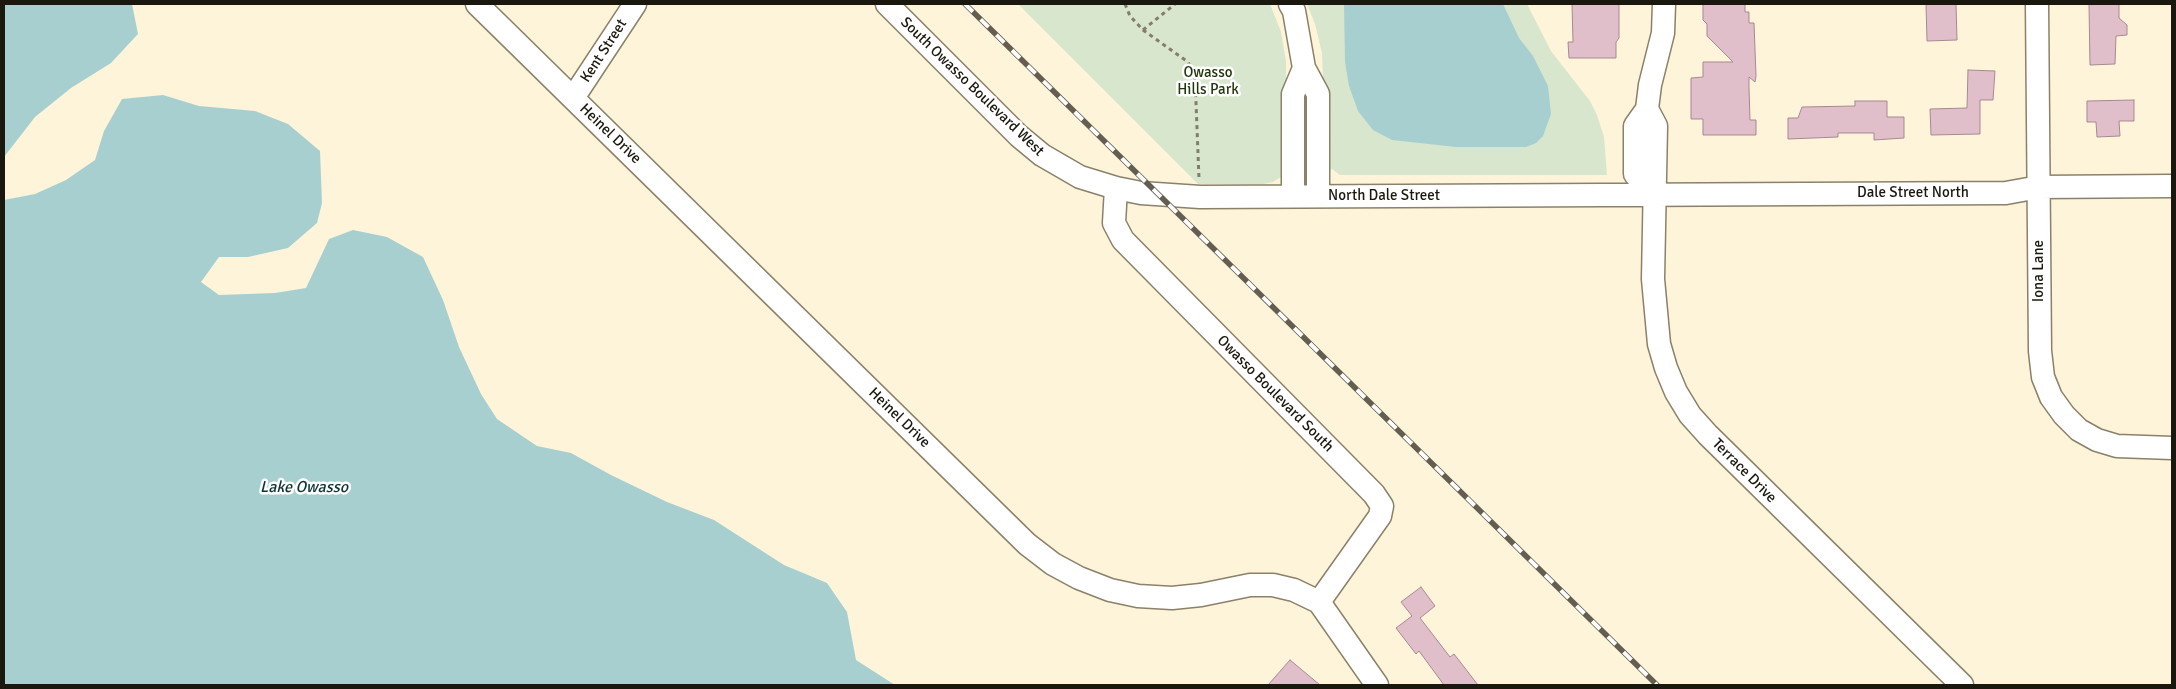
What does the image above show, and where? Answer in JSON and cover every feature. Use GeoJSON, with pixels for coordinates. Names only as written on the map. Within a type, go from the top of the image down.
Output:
{"type":"FeatureCollection","features":[{"type":"Feature","properties":{"kind":"street","name":"Heinel Drive"},"geometry":{"type":"LineString","coordinates":[[477,4],[1027,544],[1053,564],[1079,578],[1110,590],[1138,596],[1172,598],[1201,596],[1250,585],[1273,585],[1294,590],[1319,602],[1377,685]]}},
{"type":"Feature","properties":{"kind":"street","name":"Kent Street"},"geometry":{"type":"LineString","coordinates":[[573,98],[634,4]]}},
{"type":"Feature","properties":{"kind":"street","name":"South Owasso Boulevard West"},"geometry":{"type":"LineString","coordinates":[[886,4],[1037,151],[1075,175],[1116,188]]}},
{"type":"Feature","properties":{"kind":"street"},"geometry":{"type":"LineString","coordinates":[[1290,4],[1294,10],[1304,68],[1318,94],[1318,196]]}},
{"type":"Feature","properties":{"kind":"street"},"geometry":{"type":"LineString","coordinates":[[1653,194],[1635,174],[1635,126],[1647,108],[1650,85],[1663,33],[1664,4]]}},
{"type":"Feature","properties":{"kind":"street","name":"Iona Lane"},"geometry":{"type":"LineString","coordinates":[[2037,4],[2040,352],[2043,377],[2051,397],[2064,416],[2080,430],[2097,440],[2117,446],[2172,448]]}},
{"type":"Feature","properties":{"kind":"street"},"geometry":{"type":"LineString","coordinates":[[1293,196],[1293,94],[1304,68]]}},
{"type":"Feature","properties":{"kind":"street","name":"Dale Street North"},"geometry":{"type":"LineString","coordinates":[[1653,194],[2006,193],[2039,187],[2172,186]]}},
{"type":"Feature","properties":{"kind":"street","name":"North Dale Street"},"geometry":{"type":"LineString","coordinates":[[1116,188],[1153,194],[1200,197],[1653,194]]}},
{"type":"Feature","properties":{"kind":"street","name":"Owasso Boulevard South"},"geometry":{"type":"LineString","coordinates":[[1116,188],[1114,223],[1123,240],[1374,494],[1382,506],[1380,516],[1319,602]]}},
{"type":"Feature","properties":{"kind":"street","name":"Terrace Drive"},"geometry":{"type":"LineString","coordinates":[[1653,194],[1653,279],[1659,344],[1673,384],[1690,415],[1708,435],[1962,685]]}},
{"type":"Feature","properties":{"kind":"path"},"geometry":{"type":"LineString","coordinates":[[1126,4],[1130,16],[1143,30],[1188,62],[1195,78],[1200,197]]}},
{"type":"Feature","properties":{"kind":"path"},"geometry":{"type":"LineString","coordinates":[[1143,30],[1175,4]]}},
{"type":"Feature","properties":{"kind":"green space","name":"Owasso Hills Park"},"geometry":{"type":"Polygon","coordinates":[[[1018,4],[1270,4],[1281,32],[1286,61],[1286,162],[1282,176],[1273,182],[1263,184],[1198,184],[1018,4]]]}},
{"type":"Feature","properties":{"kind":"green space"},"geometry":{"type":"Polygon","coordinates":[[[1307,4],[1527,4],[1551,51],[1590,101],[1597,115],[1604,137],[1607,175],[1340,175],[1332,169],[1326,171],[1322,53],[1315,24],[1307,4]]]}},
{"type":"Feature","properties":{"kind":"water"},"geometry":{"type":"Polygon","coordinates":[[[4,4],[132,4],[138,34],[111,63],[71,88],[35,117],[4,157],[4,4]]]}},
{"type":"Feature","properties":{"kind":"water"},"geometry":{"type":"Polygon","coordinates":[[[1344,4],[1503,4],[1519,38],[1533,56],[1548,86],[1551,114],[1543,136],[1536,143],[1526,147],[1456,147],[1392,140],[1373,130],[1358,111],[1349,86],[1345,62],[1344,4]]]}},
{"type":"Feature","properties":{"kind":"water","name":"Lake Owasso"},"geometry":{"type":"Polygon","coordinates":[[[163,95],[199,106],[255,111],[288,124],[320,151],[322,203],[317,223],[288,248],[248,257],[219,257],[201,282],[219,295],[275,293],[306,288],[329,239],[353,230],[387,237],[423,257],[443,300],[459,347],[481,394],[497,419],[537,446],[571,453],[667,502],[714,520],[784,565],[827,583],[847,612],[856,660],[895,685],[4,685],[4,200],[35,194],[66,180],[95,160],[104,131],[122,99],[163,95]]]}},
{"type":"Feature","properties":{"kind":"building"},"geometry":{"type":"Polygon","coordinates":[[[1572,4],[1619,4],[1619,38],[1616,42],[1616,58],[1569,58],[1568,42],[1573,42],[1572,4]]]}},
{"type":"Feature","properties":{"kind":"building"},"geometry":{"type":"Polygon","coordinates":[[[1703,4],[1745,4],[1745,12],[1749,12],[1749,23],[1754,23],[1756,76],[1755,82],[1749,77],[1749,88],[1750,120],[1756,120],[1756,135],[1703,135],[1703,119],[1691,119],[1691,78],[1703,77],[1703,62],[1733,62],[1707,36],[1707,24],[1703,20],[1703,4]]]}},
{"type":"Feature","properties":{"kind":"building"},"geometry":{"type":"Polygon","coordinates":[[[1926,4],[1956,4],[1957,40],[1927,41],[1926,4]]]}},
{"type":"Feature","properties":{"kind":"building"},"geometry":{"type":"Polygon","coordinates":[[[2089,4],[2119,4],[2119,18],[2127,25],[2127,35],[2116,36],[2115,64],[2090,65],[2089,4]]]}},
{"type":"Feature","properties":{"kind":"building"},"geometry":{"type":"Polygon","coordinates":[[[1968,70],[1995,71],[1993,100],[1980,100],[1980,134],[1931,135],[1930,109],[1967,108],[1968,70]]]}},
{"type":"Feature","properties":{"kind":"building"},"geometry":{"type":"Polygon","coordinates":[[[2134,100],[2134,121],[2119,121],[2120,136],[2097,137],[2096,122],[2087,122],[2087,101],[2134,100]]]}},
{"type":"Feature","properties":{"kind":"building"},"geometry":{"type":"Polygon","coordinates":[[[1855,101],[1887,101],[1887,117],[1904,117],[1904,138],[1874,140],[1874,133],[1838,133],[1838,137],[1788,139],[1788,118],[1798,118],[1802,107],[1855,106],[1855,101]]]}},
{"type":"Feature","properties":{"kind":"building"},"geometry":{"type":"Polygon","coordinates":[[[1421,587],[1435,606],[1420,618],[1450,657],[1454,654],[1478,685],[1444,685],[1419,651],[1416,654],[1396,628],[1412,616],[1401,602],[1421,587]]]}},
{"type":"Feature","properties":{"kind":"building"},"geometry":{"type":"Polygon","coordinates":[[[1290,660],[1320,685],[1268,685],[1290,660]]]}},
{"type":"Feature","properties":{"kind":"railway"},"geometry":{"type":"LineString","coordinates":[[965,4],[1657,685]]}}]}
